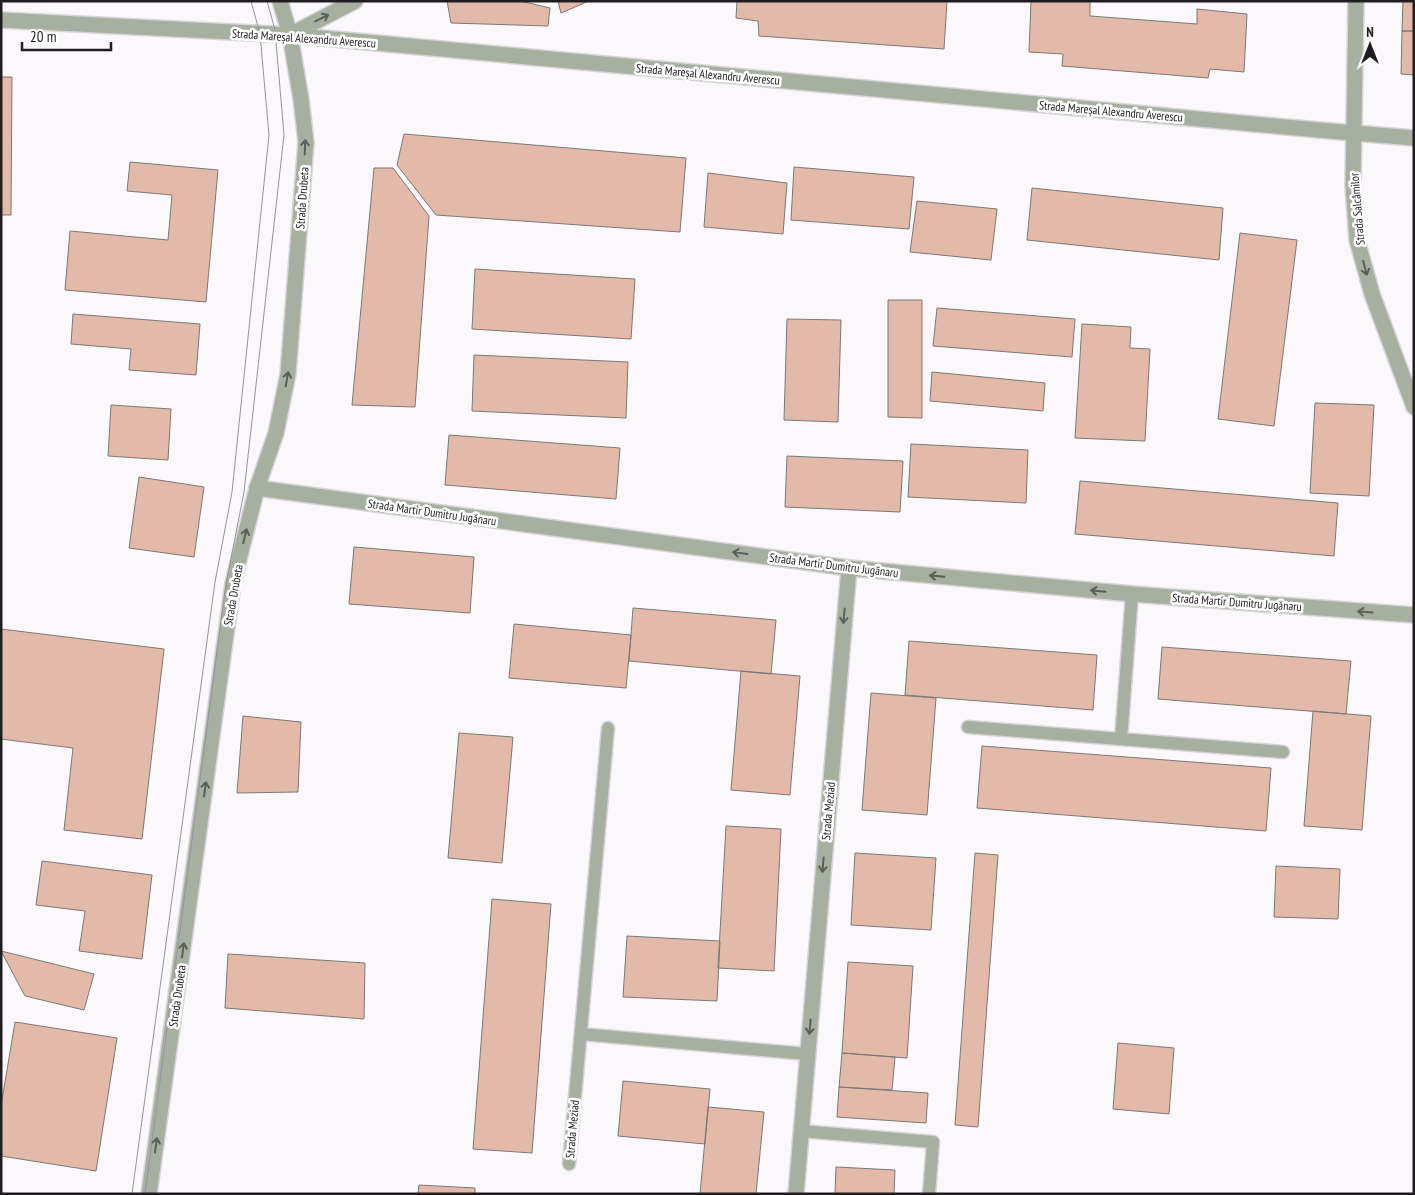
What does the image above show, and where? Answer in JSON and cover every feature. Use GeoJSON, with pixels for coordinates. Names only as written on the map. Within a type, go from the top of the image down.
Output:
{"type":"FeatureCollection","features":[{"type":"Feature","properties":{"kind":"street","name":"Strada Drubeta"},"geometry":{"type":"LineString","coordinates":[[149,1194],[233,583],[257,488],[276,433],[288,374],[306,142],[290,35],[280,1]]}},
{"type":"Feature","properties":{"kind":"street"},"geometry":{"type":"LineString","coordinates":[[290,35],[355,1]]}},
{"type":"Feature","properties":{"kind":"street","name":"Strada Salcâmilor"},"geometry":{"type":"LineString","coordinates":[[1356,1],[1353,185],[1357,240],[1372,294],[1414,407]]}},
{"type":"Feature","properties":{"kind":"street","name":"Strada Mareșal Alexandru Averescu"},"geometry":{"type":"LineString","coordinates":[[1,20],[290,35],[1414,138]]}},
{"type":"Feature","properties":{"kind":"street","name":"Strada Martir Dumitru Jugănaru"},"geometry":{"type":"LineString","coordinates":[[257,488],[849,568],[1132,594],[1414,615]]}},
{"type":"Feature","properties":{"kind":"street","name":"Strada Meziad"},"geometry":{"type":"LineString","coordinates":[[796,1194],[849,568]]}},
{"type":"Feature","properties":{"kind":"lane"},"geometry":{"type":"LineString","coordinates":[[1121,739],[1132,594]]}},
{"type":"Feature","properties":{"kind":"lane"},"geometry":{"type":"LineString","coordinates":[[968,727],[1283,752]]}},
{"type":"Feature","properties":{"kind":"lane","name":"Strada Meziad"},"geometry":{"type":"LineString","coordinates":[[569,1164],[608,728]]}},
{"type":"Feature","properties":{"kind":"lane"},"geometry":{"type":"LineString","coordinates":[[581,1034],[808,1054]]}},
{"type":"Feature","properties":{"kind":"lane"},"geometry":{"type":"LineString","coordinates":[[801,1131],[934,1142],[929,1194]]}},
{"type":"Feature","properties":{"kind":"building"},"geometry":{"type":"Polygon","coordinates":[[[447,1],[520,1],[550,8],[548,26],[451,23],[447,1]]]}},
{"type":"Feature","properties":{"kind":"building"},"geometry":{"type":"Polygon","coordinates":[[[558,1],[589,1],[561,13],[558,1]]]}},
{"type":"Feature","properties":{"kind":"building"},"geometry":{"type":"Polygon","coordinates":[[[737,1],[947,1],[944,49],[759,36],[758,21],[736,18],[737,1]]]}},
{"type":"Feature","properties":{"kind":"building"},"geometry":{"type":"Polygon","coordinates":[[[1031,1],[1090,1],[1090,16],[1197,24],[1197,9],[1247,14],[1244,72],[1210,69],[1208,78],[1062,66],[1063,54],[1029,52],[1031,1]]]}},
{"type":"Feature","properties":{"kind":"building"},"geometry":{"type":"Polygon","coordinates":[[[1403,1],[1414,1],[1414,31],[1402,31],[1403,1]]]}},
{"type":"Feature","properties":{"kind":"building"},"geometry":{"type":"Polygon","coordinates":[[[1402,31],[1414,31],[1414,75],[1401,74],[1402,31]]]}},
{"type":"Feature","properties":{"kind":"building"},"geometry":{"type":"Polygon","coordinates":[[[1,77],[12,77],[11,215],[1,215],[1,77]]]}},
{"type":"Feature","properties":{"kind":"building"},"geometry":{"type":"Polygon","coordinates":[[[404,134],[686,158],[680,232],[436,215],[397,165],[404,134]]]}},
{"type":"Feature","properties":{"kind":"building"},"geometry":{"type":"Polygon","coordinates":[[[130,162],[218,170],[206,302],[65,290],[70,231],[168,240],[172,195],[127,191],[130,162]]]}},
{"type":"Feature","properties":{"kind":"building"},"geometry":{"type":"Polygon","coordinates":[[[794,167],[914,177],[909,229],[791,220],[794,167]]]}},
{"type":"Feature","properties":{"kind":"building"},"geometry":{"type":"Polygon","coordinates":[[[374,168],[393,168],[429,216],[415,407],[352,405],[374,168]]]}},
{"type":"Feature","properties":{"kind":"building"},"geometry":{"type":"Polygon","coordinates":[[[708,173],[787,183],[783,234],[704,227],[708,173]]]}},
{"type":"Feature","properties":{"kind":"building"},"geometry":{"type":"Polygon","coordinates":[[[1032,188],[1223,208],[1219,260],[1027,240],[1032,188]]]}},
{"type":"Feature","properties":{"kind":"building"},"geometry":{"type":"Polygon","coordinates":[[[917,201],[997,209],[991,260],[910,252],[917,201]]]}},
{"type":"Feature","properties":{"kind":"building"},"geometry":{"type":"Polygon","coordinates":[[[1240,233],[1297,240],[1274,426],[1218,419],[1240,233]]]}},
{"type":"Feature","properties":{"kind":"building"},"geometry":{"type":"Polygon","coordinates":[[[475,269],[635,279],[631,339],[472,329],[475,269]]]}},
{"type":"Feature","properties":{"kind":"building"},"geometry":{"type":"Polygon","coordinates":[[[888,300],[922,300],[922,418],[888,417],[888,300]]]}},
{"type":"Feature","properties":{"kind":"building"},"geometry":{"type":"Polygon","coordinates":[[[937,308],[1075,319],[1072,357],[933,346],[937,308]]]}},
{"type":"Feature","properties":{"kind":"building"},"geometry":{"type":"Polygon","coordinates":[[[73,314],[200,324],[196,375],[129,370],[131,349],[71,344],[73,314]]]}},
{"type":"Feature","properties":{"kind":"building"},"geometry":{"type":"Polygon","coordinates":[[[787,319],[841,320],[838,422],[784,420],[787,319]]]}},
{"type":"Feature","properties":{"kind":"building"},"geometry":{"type":"Polygon","coordinates":[[[1082,324],[1131,327],[1130,348],[1150,349],[1145,441],[1075,438],[1082,324]]]}},
{"type":"Feature","properties":{"kind":"building"},"geometry":{"type":"Polygon","coordinates":[[[474,355],[628,362],[626,418],[472,411],[474,355]]]}},
{"type":"Feature","properties":{"kind":"building"},"geometry":{"type":"Polygon","coordinates":[[[932,372],[1045,383],[1043,411],[930,401],[932,372]]]}},
{"type":"Feature","properties":{"kind":"building"},"geometry":{"type":"Polygon","coordinates":[[[1315,403],[1374,405],[1369,496],[1310,493],[1315,403]]]}},
{"type":"Feature","properties":{"kind":"building"},"geometry":{"type":"Polygon","coordinates":[[[111,405],[171,409],[168,460],[108,456],[111,405]]]}},
{"type":"Feature","properties":{"kind":"building"},"geometry":{"type":"Polygon","coordinates":[[[449,435],[620,448],[616,499],[445,485],[449,435]]]}},
{"type":"Feature","properties":{"kind":"building"},"geometry":{"type":"Polygon","coordinates":[[[911,444],[1028,450],[1026,503],[908,497],[911,444]]]}},
{"type":"Feature","properties":{"kind":"building"},"geometry":{"type":"Polygon","coordinates":[[[787,456],[903,461],[900,512],[785,507],[787,456]]]}},
{"type":"Feature","properties":{"kind":"building"},"geometry":{"type":"Polygon","coordinates":[[[139,477],[204,487],[194,557],[129,548],[139,477]]]}},
{"type":"Feature","properties":{"kind":"building"},"geometry":{"type":"Polygon","coordinates":[[[1080,481],[1338,503],[1334,556],[1075,534],[1080,481]]]}},
{"type":"Feature","properties":{"kind":"building"},"geometry":{"type":"Polygon","coordinates":[[[354,547],[474,557],[470,613],[349,604],[354,547]]]}},
{"type":"Feature","properties":{"kind":"building"},"geometry":{"type":"Polygon","coordinates":[[[633,608],[776,620],[771,674],[629,661],[633,608]]]}},
{"type":"Feature","properties":{"kind":"building"},"geometry":{"type":"Polygon","coordinates":[[[514,624],[631,635],[626,688],[509,678],[514,624]]]}},
{"type":"Feature","properties":{"kind":"building"},"geometry":{"type":"Polygon","coordinates":[[[1,629],[164,649],[142,839],[64,830],[73,748],[1,739],[1,629]]]}},
{"type":"Feature","properties":{"kind":"building"},"geometry":{"type":"Polygon","coordinates":[[[909,641],[1097,655],[1093,710],[905,695],[909,641]]]}},
{"type":"Feature","properties":{"kind":"building"},"geometry":{"type":"Polygon","coordinates":[[[1162,647],[1351,661],[1346,714],[1158,699],[1162,647]]]}},
{"type":"Feature","properties":{"kind":"building"},"geometry":{"type":"Polygon","coordinates":[[[741,671],[800,676],[790,795],[731,790],[741,671]]]}},
{"type":"Feature","properties":{"kind":"building"},"geometry":{"type":"Polygon","coordinates":[[[871,693],[936,698],[927,815],[862,810],[871,693]]]}},
{"type":"Feature","properties":{"kind":"building"},"geometry":{"type":"Polygon","coordinates":[[[1313,711],[1371,716],[1362,830],[1304,826],[1313,711]]]}},
{"type":"Feature","properties":{"kind":"building"},"geometry":{"type":"Polygon","coordinates":[[[243,716],[301,722],[298,792],[237,793],[243,716]]]}},
{"type":"Feature","properties":{"kind":"building"},"geometry":{"type":"Polygon","coordinates":[[[459,733],[513,737],[502,863],[448,858],[459,733]]]}},
{"type":"Feature","properties":{"kind":"building"},"geometry":{"type":"Polygon","coordinates":[[[982,746],[1271,768],[1266,831],[977,808],[982,746]]]}},
{"type":"Feature","properties":{"kind":"building"},"geometry":{"type":"Polygon","coordinates":[[[726,826],[781,829],[774,971],[718,968],[726,826]]]}},
{"type":"Feature","properties":{"kind":"building"},"geometry":{"type":"Polygon","coordinates":[[[855,853],[936,858],[931,930],[851,925],[855,853]]]}},
{"type":"Feature","properties":{"kind":"building"},"geometry":{"type":"Polygon","coordinates":[[[975,853],[998,855],[978,1127],[955,1125],[975,853]]]}},
{"type":"Feature","properties":{"kind":"building"},"geometry":{"type":"Polygon","coordinates":[[[42,861],[152,875],[142,959],[79,951],[85,911],[36,905],[42,861]]]}},
{"type":"Feature","properties":{"kind":"building"},"geometry":{"type":"Polygon","coordinates":[[[1276,866],[1340,869],[1338,919],[1274,917],[1276,866]]]}},
{"type":"Feature","properties":{"kind":"building"},"geometry":{"type":"Polygon","coordinates":[[[492,899],[551,904],[532,1153],[473,1149],[492,899]]]}},
{"type":"Feature","properties":{"kind":"building"},"geometry":{"type":"Polygon","coordinates":[[[627,936],[720,941],[717,1001],[623,997],[627,936]]]}},
{"type":"Feature","properties":{"kind":"building"},"geometry":{"type":"Polygon","coordinates":[[[1,951],[94,974],[84,1010],[25,996],[1,951]]]}},
{"type":"Feature","properties":{"kind":"building"},"geometry":{"type":"Polygon","coordinates":[[[228,954],[365,963],[364,1019],[225,1008],[228,954]]]}},
{"type":"Feature","properties":{"kind":"building"},"geometry":{"type":"Polygon","coordinates":[[[848,962],[913,966],[907,1058],[842,1053],[848,962]]]}},
{"type":"Feature","properties":{"kind":"building"},"geometry":{"type":"Polygon","coordinates":[[[15,1022],[117,1038],[96,1171],[1,1156],[1,1106],[15,1022]]]}},
{"type":"Feature","properties":{"kind":"building"},"geometry":{"type":"Polygon","coordinates":[[[1118,1043],[1174,1048],[1169,1114],[1113,1109],[1118,1043]]]}},
{"type":"Feature","properties":{"kind":"building"},"geometry":{"type":"Polygon","coordinates":[[[842,1053],[895,1057],[892,1090],[839,1087],[842,1053]]]}},
{"type":"Feature","properties":{"kind":"building"},"geometry":{"type":"Polygon","coordinates":[[[623,1081],[710,1089],[705,1144],[618,1136],[623,1081]]]}},
{"type":"Feature","properties":{"kind":"building"},"geometry":{"type":"Polygon","coordinates":[[[839,1087],[928,1093],[926,1123],[837,1117],[839,1087]]]}},
{"type":"Feature","properties":{"kind":"building"},"geometry":{"type":"Polygon","coordinates":[[[708,1107],[764,1112],[756,1194],[700,1194],[708,1107]]]}},
{"type":"Feature","properties":{"kind":"building"},"geometry":{"type":"Polygon","coordinates":[[[836,1167],[895,1170],[894,1194],[835,1194],[836,1167]]]}},
{"type":"Feature","properties":{"kind":"building"},"geometry":{"type":"Polygon","coordinates":[[[419,1185],[475,1188],[475,1194],[418,1194],[419,1185]]]}},
{"type":"Feature","properties":{"kind":"tram line"},"geometry":{"type":"LineString","coordinates":[[132,1194],[215,582],[232,492],[269,135],[260,34],[251,1]]}},
{"type":"Feature","properties":{"kind":"tram line"},"geometry":{"type":"LineString","coordinates":[[145,1194],[226,584],[244,492],[284,135],[275,30],[267,1]]}}]}
